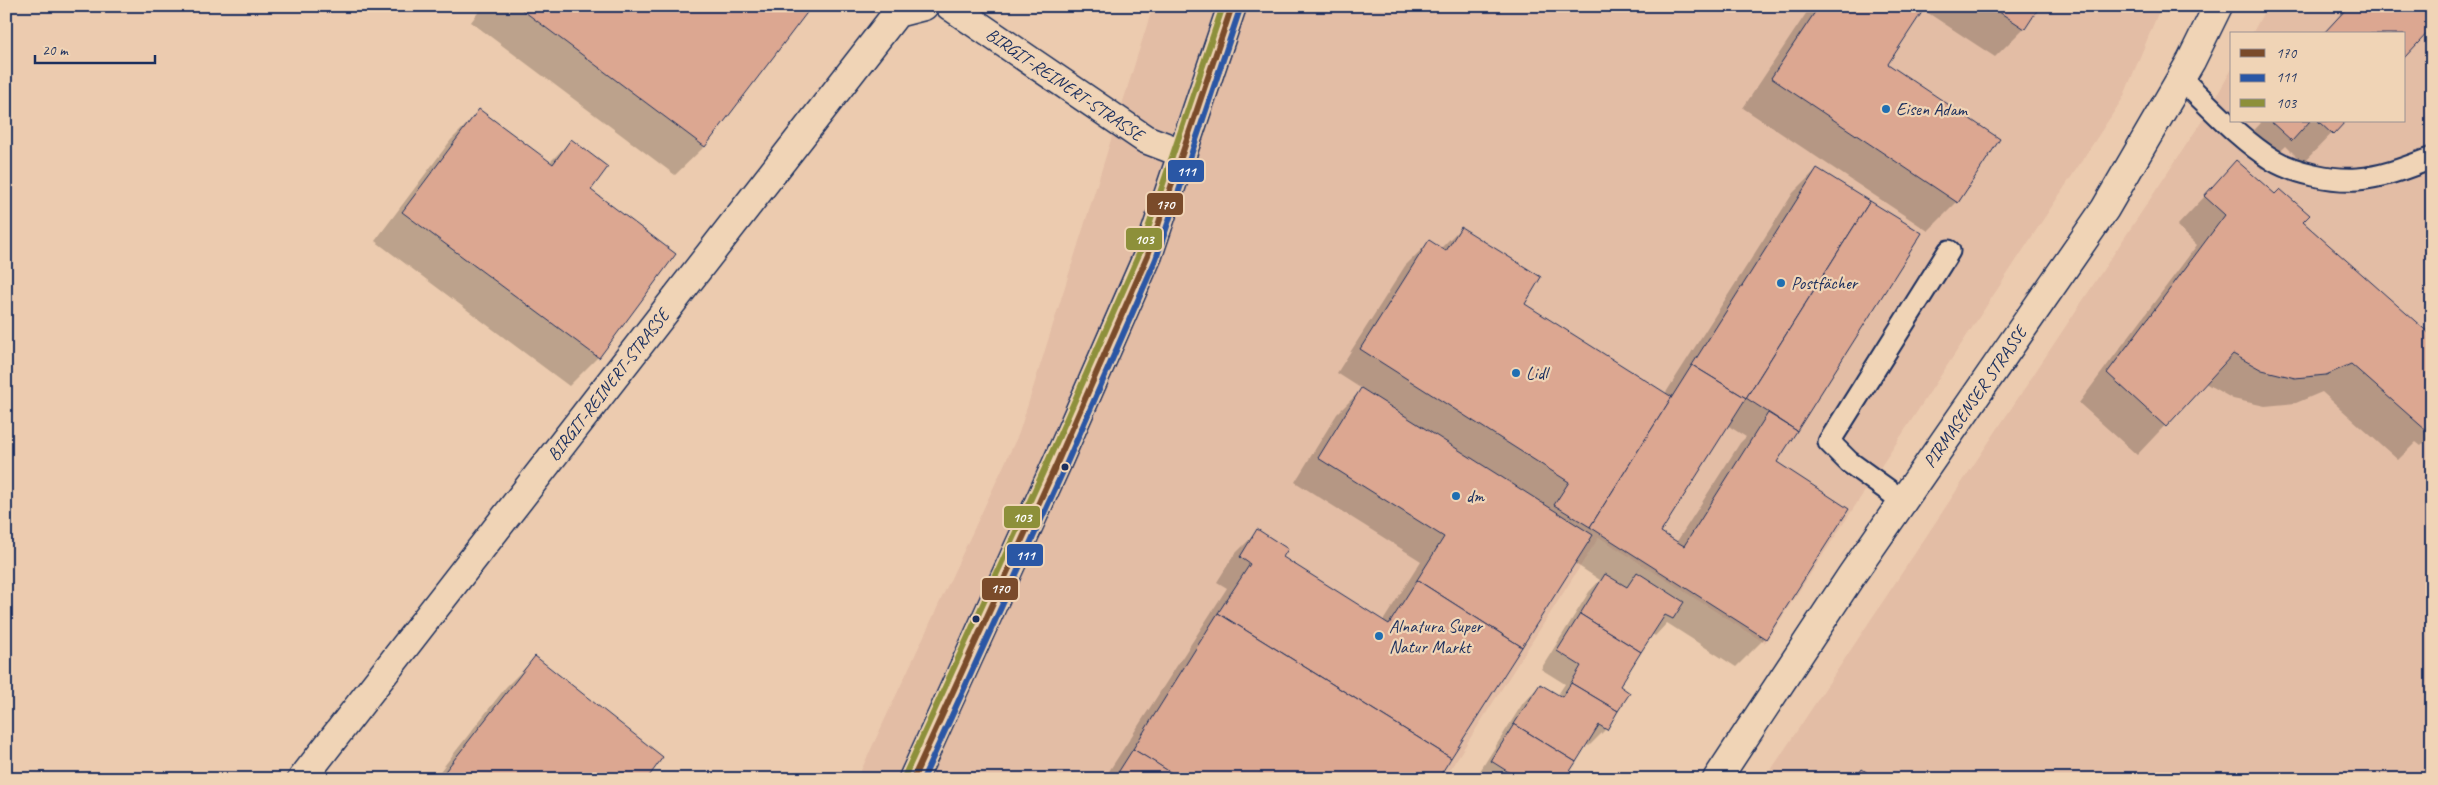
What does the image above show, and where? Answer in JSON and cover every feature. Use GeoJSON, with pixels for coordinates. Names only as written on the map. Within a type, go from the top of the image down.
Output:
{"type":"FeatureCollection","features":[{"type":"Feature","properties":{"kind":"street","name":"BIRGIT-REINERT-STRASSE"},"geometry":{"type":"LineString","coordinates":[[302,779],[897,13],[924,6]]}},
{"type":"Feature","properties":{"kind":"street","name":"BIRGIT-REINERT-STRASSE"},"geometry":{"type":"LineString","coordinates":[[950,6],[1146,139],[1182,153]]}},
{"type":"Feature","properties":{"kind":"street"},"geometry":{"type":"LineString","coordinates":[[913,779],[1057,463],[1148,255],[1232,6]]}},
{"type":"Feature","properties":{"kind":"street","name":"PIRMASENSER STRASSE"},"geometry":{"type":"LineString","coordinates":[[1717,779],[1903,501],[2105,209],[2181,79],[2218,6]]}},
{"type":"Feature","properties":{"kind":"lane"},"geometry":{"type":"LineString","coordinates":[[2181,79],[2237,131],[2274,160],[2323,178],[2359,179],[2396,172],[2432,158]]}},
{"type":"Feature","properties":{"kind":"lane"},"geometry":{"type":"LineString","coordinates":[[1903,501],[1849,462],[1828,442],[1949,251]]}},
{"type":"Feature","properties":{"kind":"shaded area"},"geometry":{"type":"Polygon","coordinates":[[[1153,6],[2161,6],[2123,98],[1765,643],[1599,537],[1444,779],[857,779],[1019,433],[1153,6]]]}},
{"type":"Feature","properties":{"kind":"shaded area"},"geometry":{"type":"Polygon","coordinates":[[[2267,6],[2432,6],[2432,779],[1765,779],[2204,118],[2230,72],[2230,122],[2406,122],[2406,32],[2253,32],[2267,6]]]}},
{"type":"Feature","properties":{"kind":"building"},"geometry":{"type":"Polygon","coordinates":[[[517,6],[812,6],[705,147],[517,6]]]}},
{"type":"Feature","properties":{"kind":"building","name":"Eisen Adam"},"geometry":{"type":"Polygon","coordinates":[[[1819,6],[1926,6],[1888,64],[2000,139],[1958,203],[1771,78],[1819,6]]]}},
{"type":"Feature","properties":{"kind":"building"},"geometry":{"type":"Polygon","coordinates":[[[1990,6],[2040,6],[2025,29],[1990,6]]]}},
{"type":"Feature","properties":{"kind":"building"},"geometry":{"type":"Polygon","coordinates":[[[2349,6],[2432,6],[2432,28],[2406,56],[2406,32],[2325,32],[2349,6]]]}},
{"type":"Feature","properties":{"kind":"building"},"geometry":{"type":"Polygon","coordinates":[[[479,109],[553,164],[571,139],[608,167],[591,190],[676,254],[599,358],[402,212],[479,109]]]}},
{"type":"Feature","properties":{"kind":"building"},"geometry":{"type":"Polygon","coordinates":[[[2271,122],[2309,122],[2292,141],[2271,122]]]}},
{"type":"Feature","properties":{"kind":"building"},"geometry":{"type":"Polygon","coordinates":[[[2319,122],[2345,122],[2333,135],[2319,122]]]}},
{"type":"Feature","properties":{"kind":"building"},"geometry":{"type":"Polygon","coordinates":[[[2236,160],[2275,194],[2280,189],[2310,215],[2303,222],[2432,336],[2432,427],[2428,432],[2351,364],[2326,375],[2295,378],[2262,370],[2233,354],[2166,427],[2107,373],[2225,215],[2204,196],[2236,160]]]}},
{"type":"Feature","properties":{"kind":"building","name":"Postfächer"},"geometry":{"type":"Polygon","coordinates":[[[1817,168],[1870,201],[1746,398],[1692,365],[1817,168]]]}},
{"type":"Feature","properties":{"kind":"building"},"geometry":{"type":"Polygon","coordinates":[[[1870,201],[1922,233],[1797,431],[1746,398],[1870,201]]]}},
{"type":"Feature","properties":{"kind":"building","name":"Lidl"},"geometry":{"type":"Polygon","coordinates":[[[1461,227],[1541,277],[1525,304],[1672,397],[1590,527],[1554,505],[1569,482],[1360,349],[1429,240],[1446,251],[1461,227]]]}},
{"type":"Feature","properties":{"kind":"building"},"geometry":{"type":"Polygon","coordinates":[[[1692,365],[1746,398],[1661,532],[1684,546],[1768,413],[1797,431],[1777,462],[1849,509],[1766,639],[1590,527],[1692,365]]]}},
{"type":"Feature","properties":{"kind":"building","name":"dm"},"geometry":{"type":"Polygon","coordinates":[[[1361,388],[1593,535],[1522,647],[1417,580],[1444,537],[1318,458],[1361,388]]]}},
{"type":"Feature","properties":{"kind":"building","name":"Alnatura Super Natur Markt"},"geometry":{"type":"Polygon","coordinates":[[[1257,529],[1288,549],[1283,557],[1389,624],[1417,580],[1522,647],[1451,758],[1218,613],[1250,564],[1240,557],[1257,529]]]}},
{"type":"Feature","properties":{"kind":"building"},"geometry":{"type":"Polygon","coordinates":[[[1637,572],[1684,602],[1673,619],[1665,615],[1641,652],[1580,614],[1605,574],[1627,587],[1637,572]]]}},
{"type":"Feature","properties":{"kind":"building"},"geometry":{"type":"Polygon","coordinates":[[[1218,613],[1451,758],[1438,779],[1181,779],[1133,749],[1218,613]]]}},
{"type":"Feature","properties":{"kind":"building"},"geometry":{"type":"Polygon","coordinates":[[[1580,614],[1641,652],[1620,686],[1630,693],[1618,711],[1571,683],[1581,666],[1557,651],[1580,614]]]}},
{"type":"Feature","properties":{"kind":"building"},"geometry":{"type":"Polygon","coordinates":[[[535,656],[663,757],[647,779],[439,779],[535,656]]]}},
{"type":"Feature","properties":{"kind":"building"},"geometry":{"type":"Polygon","coordinates":[[[1571,683],[1618,711],[1607,730],[1599,725],[1576,762],[1514,724],[1540,684],[1562,697],[1571,683]]]}},
{"type":"Feature","properties":{"kind":"building"},"geometry":{"type":"Polygon","coordinates":[[[1514,724],[1576,762],[1565,779],[1513,779],[1515,776],[1491,761],[1514,724]]]}},
{"type":"Feature","properties":{"kind":"building"},"geometry":{"type":"Polygon","coordinates":[[[1133,749],[1156,763],[1181,779],[1114,779],[1133,749]]]}},
{"type":"Feature","properties":{"kind":"building"},"geometry":{"type":"Polygon","coordinates":[[[1862,769],[1877,779],[1855,779],[1862,769]]]}},
{"type":"Feature","properties":{"kind":"transit line","name":"103"},"geometry":{"type":"LineString","coordinates":[[905,775],[1049,459],[1140,252],[1223,6]]}},
{"type":"Feature","properties":{"kind":"transit line","name":"170"},"geometry":{"type":"LineString","coordinates":[[913,779],[1057,463],[1148,255],[1232,6]]}},
{"type":"Feature","properties":{"kind":"transit line","name":"111"},"geometry":{"type":"LineString","coordinates":[[923,779],[1065,467],[1156,259],[1240,9]]}},
{"type":"Feature","properties":{"kind":"place","name":"Eisen Adam"},"geometry":{"type":"Point","coordinates":[1886,109]}},
{"type":"Feature","properties":{"kind":"place","name":"Postfächer"},"geometry":{"type":"Point","coordinates":[1781,283]}},
{"type":"Feature","properties":{"kind":"place","name":"Lidl"},"geometry":{"type":"Point","coordinates":[1516,373]}},
{"type":"Feature","properties":{"kind":"place","name":"dm"},"geometry":{"type":"Point","coordinates":[1456,496]}},
{"type":"Feature","properties":{"kind":"place","name":"Alnatura Super Natur Markt"},"geometry":{"type":"Point","coordinates":[1379,636]}}]}
